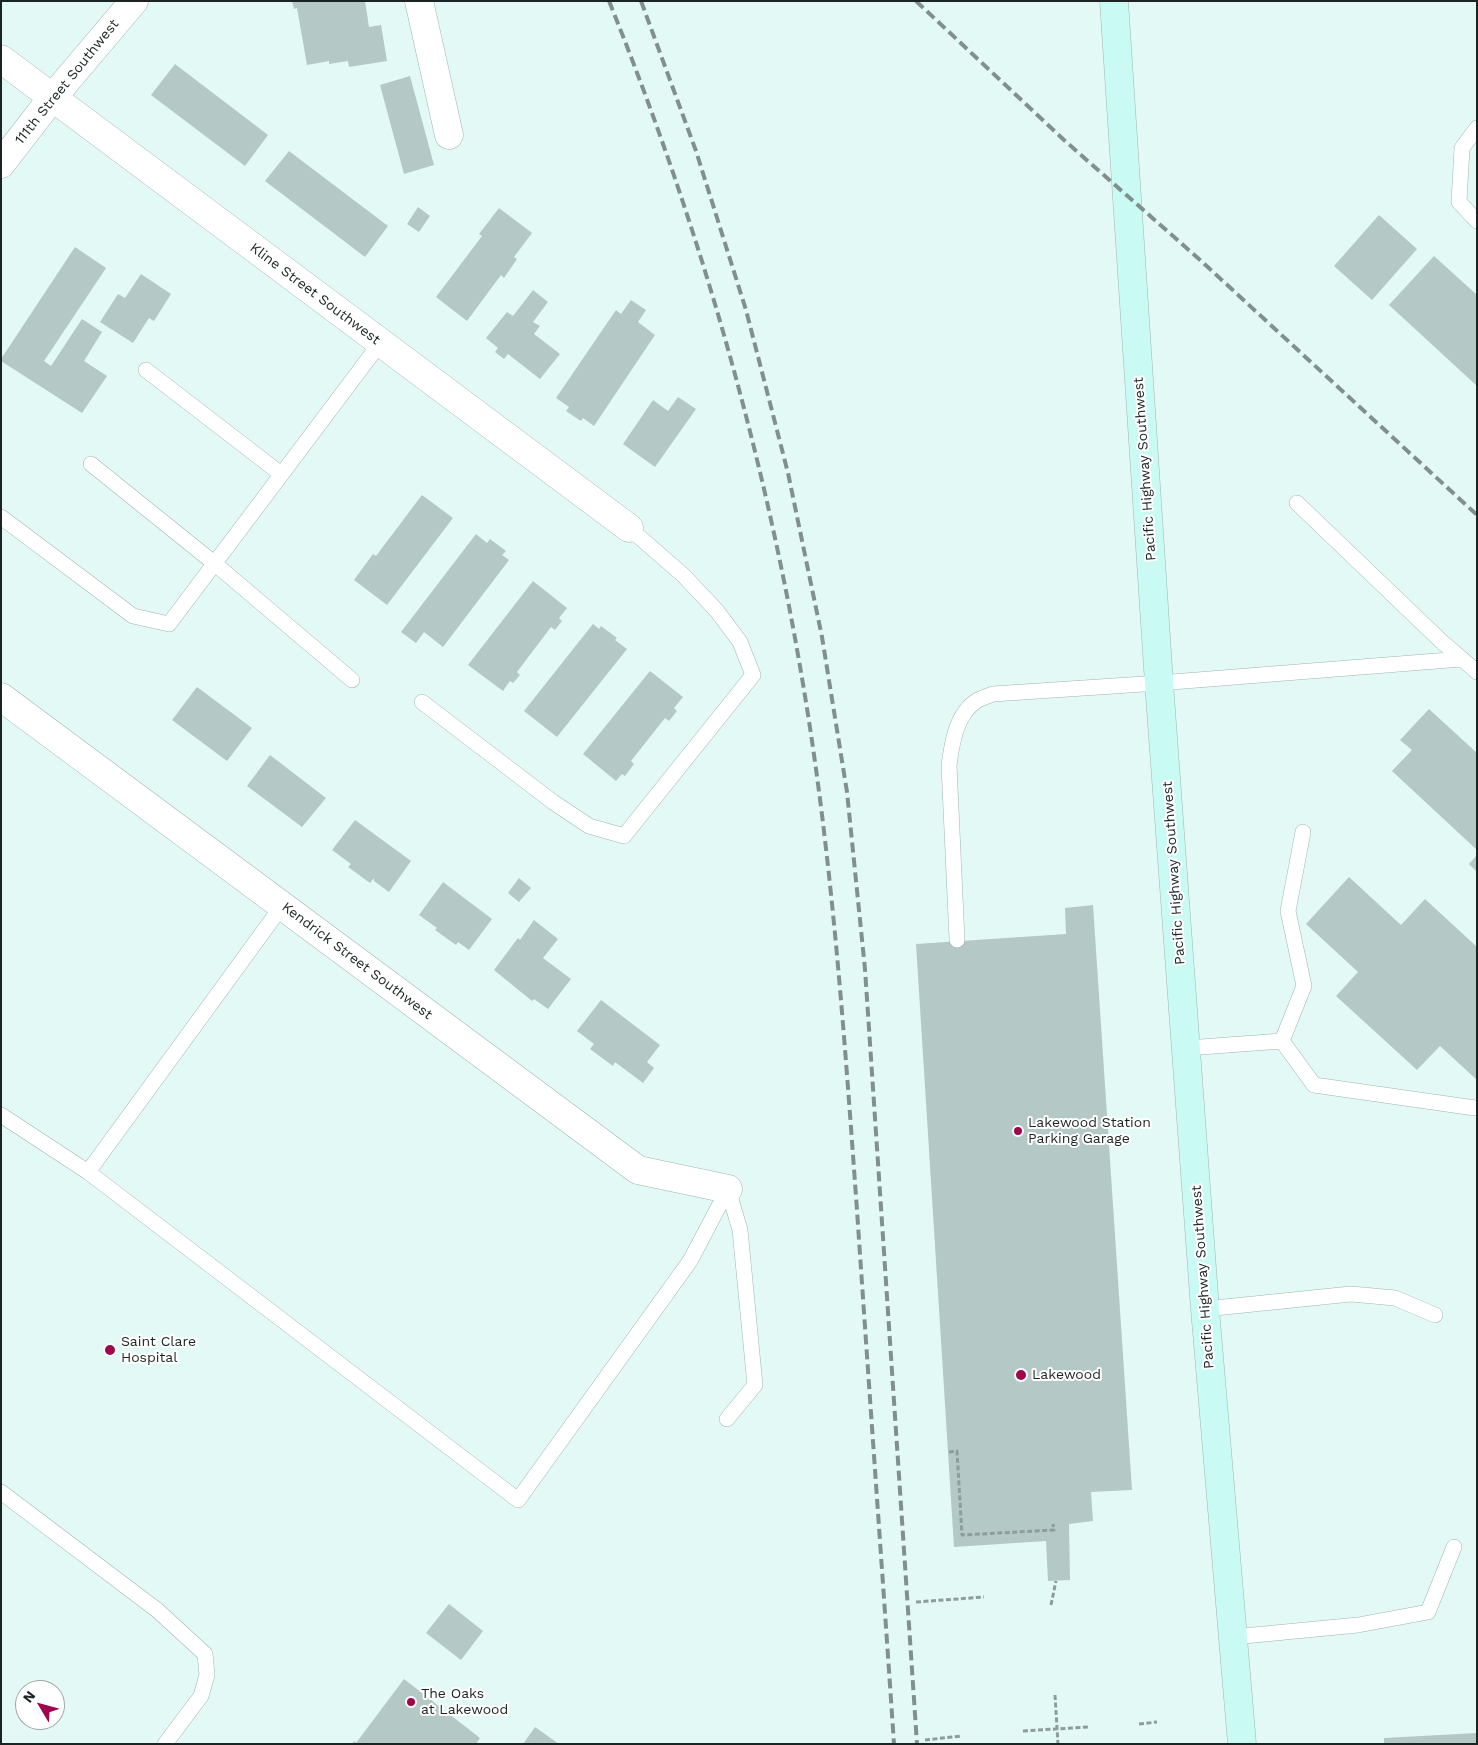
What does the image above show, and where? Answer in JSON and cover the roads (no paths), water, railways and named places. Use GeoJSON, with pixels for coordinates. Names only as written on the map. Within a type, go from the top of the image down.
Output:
{"type":"FeatureCollection","features":[{"type":"Feature","properties":{"kind":"main road","name":"Pacific Highway Southwest"},"geometry":{"type":"LineString","coordinates":[[1114,1],[1159,683],[1205,1309],[1242,1744]]}},
{"type":"Feature","properties":{"kind":"street","name":"111th Street Southwest"},"geometry":{"type":"LineString","coordinates":[[1,164],[52,98],[134,1]]}},
{"type":"Feature","properties":{"kind":"street"},"geometry":{"type":"LineString","coordinates":[[419,1],[449,135]]}},
{"type":"Feature","properties":{"kind":"street","name":"Kline Street Southwest"},"geometry":{"type":"LineString","coordinates":[[1,59],[629,528]]}},
{"type":"Feature","properties":{"kind":"street","name":"Kendrick Street Southwest"},"geometry":{"type":"LineString","coordinates":[[1,697],[638,1170],[728,1189]]}},
{"type":"Feature","properties":{"kind":"lane"},"geometry":{"type":"LineString","coordinates":[[1477,128],[1462,148],[1459,202],[1477,222]]}},
{"type":"Feature","properties":{"kind":"lane"},"geometry":{"type":"LineString","coordinates":[[1,517],[133,616],[169,624],[381,342]]}},
{"type":"Feature","properties":{"kind":"lane"},"geometry":{"type":"LineString","coordinates":[[146,370],[281,474]]}},
{"type":"Feature","properties":{"kind":"lane"},"geometry":{"type":"LineString","coordinates":[[91,464],[214,563],[352,680]]}},
{"type":"Feature","properties":{"kind":"lane"},"geometry":{"type":"LineString","coordinates":[[1297,502],[1441,641],[1477,672]]}},
{"type":"Feature","properties":{"kind":"lane"},"geometry":{"type":"LineString","coordinates":[[422,702],[553,802],[588,826],[624,836],[753,675],[740,642],[717,611],[683,575],[629,528]]}},
{"type":"Feature","properties":{"kind":"lane"},"geometry":{"type":"LineString","coordinates":[[957,940],[949,765],[952,741],[963,716],[976,701],[992,694],[1462,659]]}},
{"type":"Feature","properties":{"kind":"lane"},"geometry":{"type":"LineString","coordinates":[[1282,1041],[1304,986],[1288,911],[1303,832]]}},
{"type":"Feature","properties":{"kind":"lane"},"geometry":{"type":"LineString","coordinates":[[88,1172],[282,906]]}},
{"type":"Feature","properties":{"kind":"lane"},"geometry":{"type":"LineString","coordinates":[[1187,1048],[1282,1041]]}},
{"type":"Feature","properties":{"kind":"lane"},"geometry":{"type":"LineString","coordinates":[[1282,1041],[1314,1085],[1475,1108]]}},
{"type":"Feature","properties":{"kind":"lane"},"geometry":{"type":"LineString","coordinates":[[1,1115],[88,1172],[518,1500],[690,1261],[728,1189]]}},
{"type":"Feature","properties":{"kind":"lane"},"geometry":{"type":"LineString","coordinates":[[727,1420],[755,1385],[740,1230],[728,1189]]}},
{"type":"Feature","properties":{"kind":"lane"},"geometry":{"type":"LineString","coordinates":[[1205,1309],[1351,1294],[1395,1298],[1435,1315]]}},
{"type":"Feature","properties":{"kind":"lane"},"geometry":{"type":"LineString","coordinates":[[1,1492],[157,1610],[205,1654],[207,1675],[201,1696],[165,1744]]}},
{"type":"Feature","properties":{"kind":"lane"},"geometry":{"type":"LineString","coordinates":[[1233,1636],[1358,1625],[1428,1612],[1454,1547]]}},
{"type":"Feature","properties":{"kind":"railway"},"geometry":{"type":"LineString","coordinates":[[609,1],[671,166],[724,335],[768,505],[802,678],[821,810],[842,1010],[894,1744]]}},
{"type":"Feature","properties":{"kind":"railway"},"geometry":{"type":"LineString","coordinates":[[641,1],[696,151],[746,310],[788,473],[822,637],[847,792],[865,969],[917,1744]]}},
{"type":"Feature","properties":{"kind":"railway"},"geometry":{"type":"LineString","coordinates":[[916,1],[1064,140],[1199,259],[1477,515]]}},
{"type":"Feature","properties":{"kind":"place","name":"Lakewood Station Parking Garage"},"geometry":{"type":"Point","coordinates":[1018,1131]}},
{"type":"Feature","properties":{"kind":"place","name":"Saint Clare Hospital"},"geometry":{"type":"Point","coordinates":[110,1350]}},
{"type":"Feature","properties":{"kind":"place","name":"Lakewood"},"geometry":{"type":"Point","coordinates":[1021,1375]}},
{"type":"Feature","properties":{"kind":"place","name":"The Oaks at Lakewood"},"geometry":{"type":"Point","coordinates":[411,1702]}}]}
